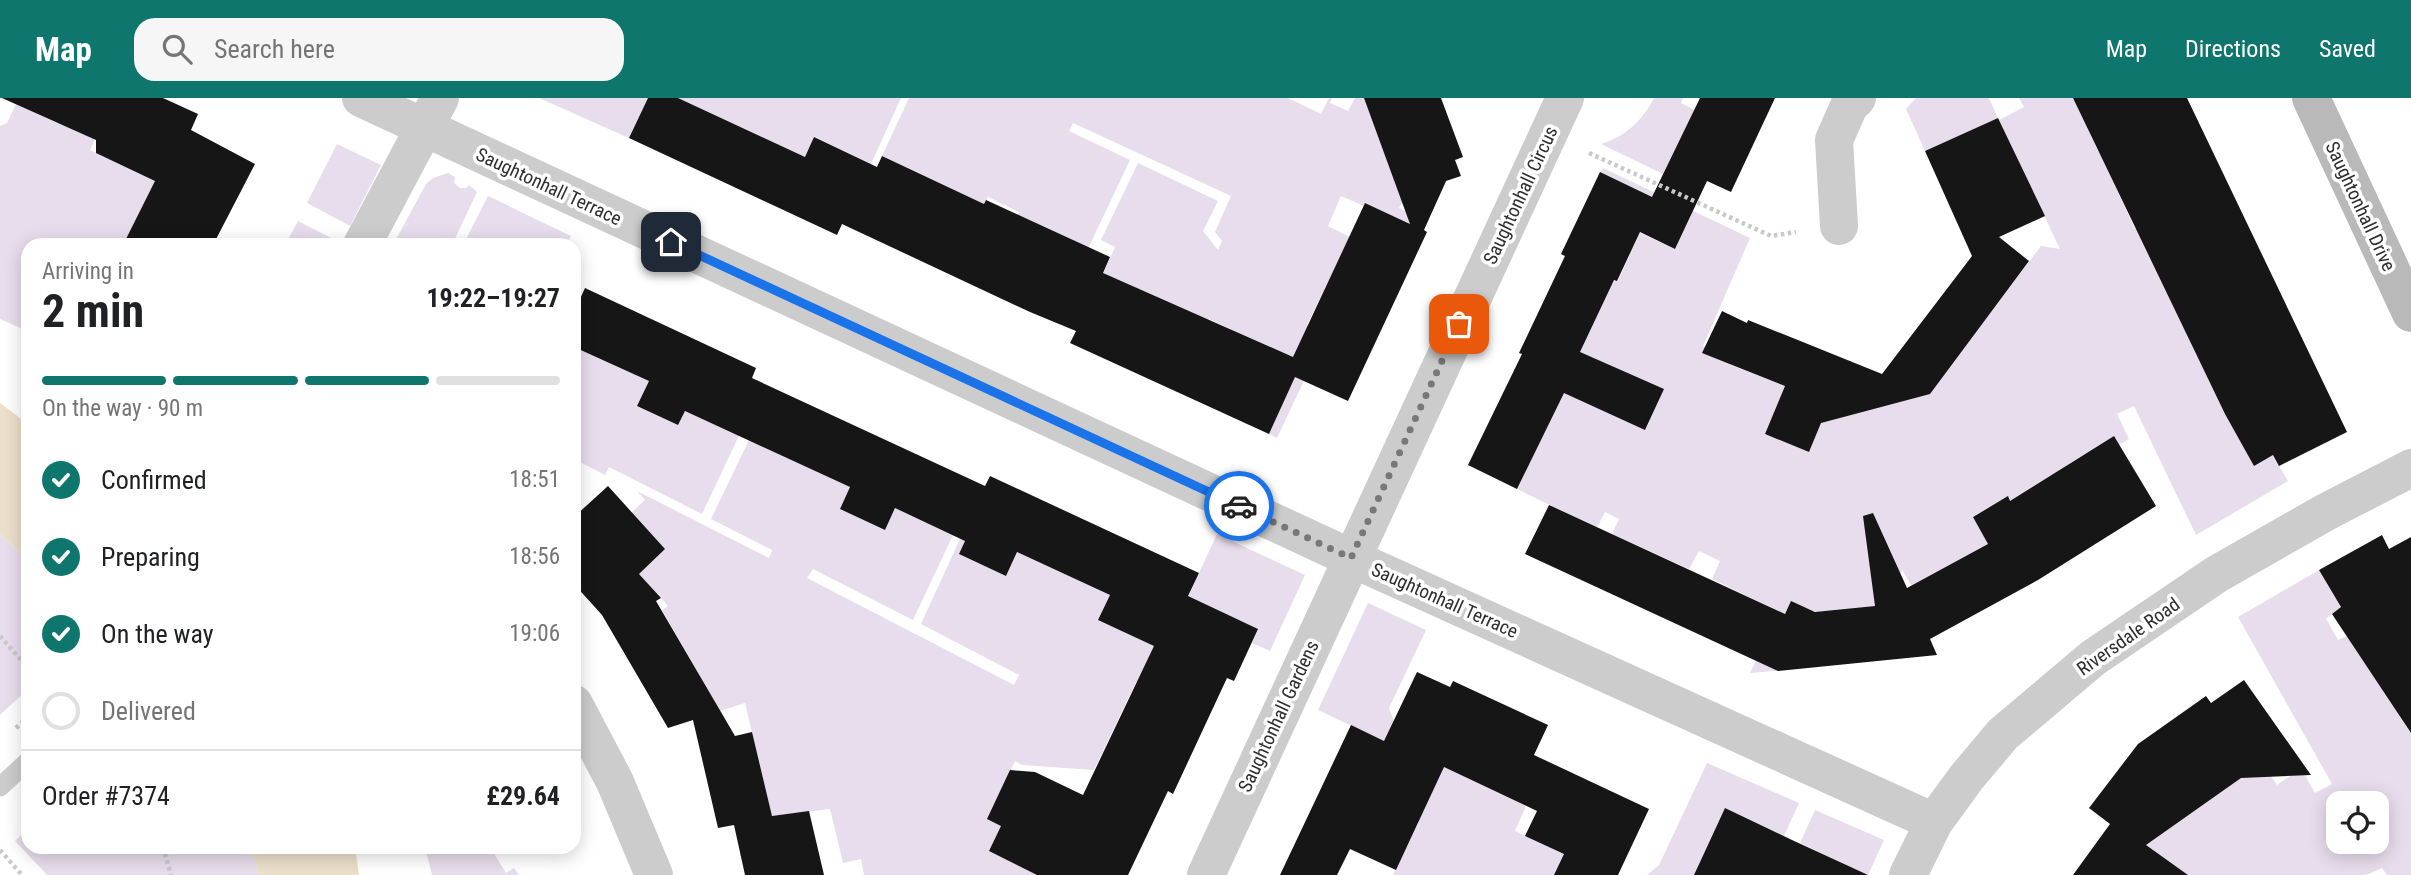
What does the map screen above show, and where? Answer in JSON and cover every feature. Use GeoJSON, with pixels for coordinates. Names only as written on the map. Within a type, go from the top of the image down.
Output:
{"type":"FeatureCollection","features":[{"type":"Feature","properties":{"kind":"street","name":"Saughtonhall Terrace"},"geometry":{"type":"LineString","coordinates":[[361,98],[432,113],[1351,558],[1934,822]]}},
{"type":"Feature","properties":{"kind":"street","name":"Saughtonhall Circus"},"geometry":{"type":"LineString","coordinates":[[1351,558],[1565,98]]}},
{"type":"Feature","properties":{"kind":"street"},"geometry":{"type":"LineString","coordinates":[[1839,226],[1834,140],[1849,106],[1857,98]]}},
{"type":"Feature","properties":{"kind":"street","name":"Saughtonhall Drive"},"geometry":{"type":"LineString","coordinates":[[2311,98],[2411,313]]}},
{"type":"Feature","properties":{"kind":"street"},"geometry":{"type":"LineString","coordinates":[[366,238],[432,113]]}},
{"type":"Feature","properties":{"kind":"street","name":"Riversdale Road"},"geometry":{"type":"LineString","coordinates":[[1908,875],[1934,822],[2003,734],[2093,658],[2217,574],[2326,512],[2411,468]]}},
{"type":"Feature","properties":{"kind":"street","name":"Saughtonhall Gardens"},"geometry":{"type":"LineString","coordinates":[[1206,875],[1351,558]]}},
{"type":"Feature","properties":{"kind":"street"},"geometry":{"type":"LineString","coordinates":[[581,717],[615,782],[654,875]]}},
{"type":"Feature","properties":{"kind":"lane"},"geometry":{"type":"LineString","coordinates":[[0,788],[21,768]]}},
{"type":"Feature","properties":{"kind":"path"},"geometry":{"type":"LineString","coordinates":[[1548,134],[1771,236],[1839,226]]}},
{"type":"Feature","properties":{"kind":"path"},"geometry":{"type":"LineString","coordinates":[[0,636],[21,660]]}},
{"type":"Feature","properties":{"kind":"path"},"geometry":{"type":"LineString","coordinates":[[0,850],[22,875]]}},
{"type":"Feature","properties":{"kind":"path"},"geometry":{"type":"LineString","coordinates":[[165,854],[171,875]]}},
{"type":"Feature","properties":{"kind":"shaded area"},"geometry":{"type":"Polygon","coordinates":[[[539,98],[648,98],[629,138],[539,98]]]}},
{"type":"Feature","properties":{"kind":"shaded area"},"geometry":{"type":"Polygon","coordinates":[[[678,98],[901,98],[871,164],[815,137],[805,157],[678,98]]]}},
{"type":"Feature","properties":{"kind":"shaded area"},"geometry":{"type":"Polygon","coordinates":[[[909,98],[1288,98],[1321,114],[1329,98],[1332,98],[1330,103],[1348,111],[1355,98],[1386,98],[1420,191],[1447,181],[1436,203],[1409,190],[1399,208],[1427,222],[1423,230],[1365,203],[1364,206],[1341,196],[1328,226],[1350,237],[1307,325],[1326,334],[1277,438],[1269,434],[1291,385],[1271,376],[1249,425],[1242,422],[1221,350],[1231,329],[1209,319],[1199,341],[1102,276],[1115,247],[1101,240],[1138,163],[1218,201],[1203,231],[1218,250],[1222,241],[1215,232],[1231,196],[1073,123],[1069,131],[1130,160],[1077,272],[1073,240],[1028,219],[1016,243],[1007,239],[1019,212],[988,197],[984,204],[882,156],[909,98]]]}},
{"type":"Feature","properties":{"kind":"shaded area"},"geometry":{"type":"Polygon","coordinates":[[[1654,98],[1683,98],[1681,103],[1695,110],[1663,174],[1601,144],[1632,127],[1654,98]]]}},
{"type":"Feature","properties":{"kind":"shaded area"},"geometry":{"type":"Polygon","coordinates":[[[1916,98],[1989,98],[1998,118],[1925,151],[1906,109],[1916,98]]]}},
{"type":"Feature","properties":{"kind":"shaded area"},"geometry":{"type":"Polygon","coordinates":[[[2019,98],[2074,98],[2098,151],[2133,162],[2111,177],[2135,229],[2159,215],[2187,335],[2224,412],[2254,465],[2273,455],[2288,481],[2196,535],[2134,406],[2117,414],[2129,439],[2093,460],[2088,452],[2067,465],[2076,482],[2019,515],[2007,497],[1973,516],[1988,544],[1912,587],[1903,571],[1875,606],[1819,613],[1791,602],[1780,622],[1786,670],[1750,673],[1780,612],[1712,579],[1720,561],[1699,551],[1689,569],[1612,534],[1619,519],[1605,512],[1597,527],[1574,517],[1551,565],[1558,528],[1541,520],[1552,506],[1517,489],[1556,408],[1515,370],[1646,429],[1657,404],[1568,377],[1614,280],[1618,281],[1640,233],[1675,249],[1691,216],[1600,173],[1603,168],[1750,238],[1703,346],[1723,356],[1731,365],[1785,386],[1765,434],[1809,452],[1829,404],[1864,373],[1938,381],[2041,246],[2060,249],[1999,120],[2024,107],[2019,98]]]}},
{"type":"Feature","properties":{"kind":"shaded area"},"geometry":{"type":"Polygon","coordinates":[[[16,104],[57,123],[63,113],[99,130],[90,150],[127,167],[190,164],[132,238],[21,238],[21,328],[0,319],[0,126],[7,123],[16,104]]]}},
{"type":"Feature","properties":{"kind":"shaded area"},"geometry":{"type":"Polygon","coordinates":[[[337,144],[381,165],[350,226],[307,203],[337,144]]]}},
{"type":"Feature","properties":{"kind":"shaded area"},"geometry":{"type":"Polygon","coordinates":[[[448,173],[455,177],[454,183],[460,188],[469,185],[477,192],[455,238],[397,238],[426,184],[433,178],[448,173]]]}},
{"type":"Feature","properties":{"kind":"shaded area"},"geometry":{"type":"Polygon","coordinates":[[[488,196],[571,236],[570,238],[467,238],[488,196]]]}},
{"type":"Feature","properties":{"kind":"shaded area"},"geometry":{"type":"Polygon","coordinates":[[[298,221],[331,238],[289,238],[298,221]]]}},
{"type":"Feature","properties":{"kind":"shaded area"},"geometry":{"type":"Polygon","coordinates":[[[581,350],[649,381],[637,406],[678,425],[690,401],[744,425],[702,514],[609,467],[605,475],[581,463],[581,350]]]}},
{"type":"Feature","properties":{"kind":"shaded area"},"geometry":{"type":"Polygon","coordinates":[[[0,403],[21,419],[21,554],[0,534],[0,403]]]}},
{"type":"Feature","properties":{"kind":"shaded area"},"geometry":{"type":"Polygon","coordinates":[[[749,440],[850,487],[840,509],[885,530],[895,508],[953,535],[913,620],[813,569],[807,578],[1014,685],[1019,675],[921,624],[971,515],[988,523],[982,536],[970,531],[959,554],[1006,576],[1017,552],[1110,595],[1098,620],[1142,640],[1149,627],[1170,636],[1217,534],[1305,575],[1270,651],[1252,643],[1258,629],[1199,602],[1156,691],[1136,682],[1094,770],[1022,765],[1015,761],[988,819],[1026,837],[1043,803],[1074,818],[1053,860],[1049,859],[1041,875],[864,875],[861,859],[843,863],[830,809],[772,816],[745,703],[707,715],[692,691],[704,683],[662,610],[668,606],[639,574],[658,556],[660,544],[645,528],[633,528],[614,546],[605,537],[645,500],[637,491],[769,558],[772,550],[711,519],[749,440]],[[997,834],[989,851],[1024,868],[1032,850],[997,834]]]}},
{"type":"Feature","properties":{"kind":"shaded area"},"geometry":{"type":"Polygon","coordinates":[[[0,534],[21,554],[21,696],[0,715],[0,534]]]}},
{"type":"Feature","properties":{"kind":"shaded area"},"geometry":{"type":"Polygon","coordinates":[[[2319,570],[2341,607],[2326,619],[2338,640],[2376,623],[2400,717],[2411,734],[2411,875],[2387,875],[2382,868],[2366,875],[2188,875],[2126,831],[2146,791],[2118,769],[2126,762],[2252,748],[2277,785],[2301,768],[2315,793],[2332,784],[2238,617],[2319,570]]]}},
{"type":"Feature","properties":{"kind":"shaded area"},"geometry":{"type":"Polygon","coordinates":[[[1368,603],[1426,630],[1389,708],[1404,748],[1526,806],[1515,831],[1564,854],[1558,868],[1572,875],[1393,875],[1419,822],[1398,812],[1394,746],[1318,710],[1368,603]]]}},
{"type":"Feature","properties":{"kind":"shaded area"},"geometry":{"type":"Polygon","coordinates":[[[1707,763],[1799,803],[1784,836],[1725,808],[1698,866],[1717,875],[1647,875],[1659,865],[1707,763]]]}},
{"type":"Feature","properties":{"kind":"shaded area"},"geometry":{"type":"Polygon","coordinates":[[[1815,810],[1884,840],[1868,875],[1828,875],[1835,860],[1800,843],[1815,810]]]}},
{"type":"Feature","properties":{"kind":"shaded area"},"geometry":{"type":"Polygon","coordinates":[[[21,835],[21,847],[15,841],[21,835]]]}},
{"type":"Feature","properties":{"kind":"shaded area"},"geometry":{"type":"Polygon","coordinates":[[[27,854],[252,854],[259,875],[47,875],[27,854]]]}},
{"type":"Feature","properties":{"kind":"shaded area"},"geometry":{"type":"Polygon","coordinates":[[[252,854],[356,854],[359,875],[259,875],[252,854]]]}},
{"type":"Feature","properties":{"kind":"shaded area"},"geometry":{"type":"Polygon","coordinates":[[[427,854],[494,854],[506,873],[514,868],[519,875],[432,875],[427,854]]]}},
{"type":"Feature","properties":{"kind":"building"},"geometry":{"type":"Polygon","coordinates":[[[2,98],[163,98],[198,114],[191,130],[255,164],[217,238],[126,238],[155,181],[96,153],[96,140],[2,98]]]}},
{"type":"Feature","properties":{"kind":"building"},"geometry":{"type":"Polygon","coordinates":[[[648,98],[678,98],[805,157],[814,137],[877,167],[882,156],[984,204],[986,200],[1110,257],[1103,273],[1293,357],[1365,203],[1410,224],[1364,98],[1441,98],[1463,157],[1455,160],[1461,176],[1446,181],[1424,230],[1427,232],[1348,401],[1295,377],[1269,434],[1070,343],[1076,331],[842,224],[837,235],[629,138],[648,98]]]}},
{"type":"Feature","properties":{"kind":"building"},"geometry":{"type":"Polygon","coordinates":[[[1700,98],[1775,98],[1731,192],[1707,181],[1675,249],[1640,232],[1580,352],[1664,389],[1645,430],[1564,393],[1517,489],[1468,465],[1522,354],[1519,353],[1565,256],[1561,254],[1600,172],[1652,197],[1700,98]]]}},
{"type":"Feature","properties":{"kind":"building"},"geometry":{"type":"Polygon","coordinates":[[[2073,98],[2187,98],[2347,432],[2279,466],[2273,455],[2254,466],[2225,414],[2073,98]]]}},
{"type":"Feature","properties":{"kind":"building"},"geometry":{"type":"Polygon","coordinates":[[[1998,118],[2045,216],[1999,237],[2029,261],[1930,394],[1821,423],[1809,452],[1765,434],[1785,386],[1702,353],[1722,311],[1882,374],[1972,256],[1925,151],[1998,118]]]}},
{"type":"Feature","properties":{"kind":"building"},"geometry":{"type":"Polygon","coordinates":[[[585,288],[756,368],[752,378],[985,486],[990,476],[1199,573],[1188,596],[1258,629],[1234,681],[1227,678],[1173,794],[1168,791],[1128,875],[1037,875],[989,851],[1001,826],[987,819],[1010,770],[1035,772],[1083,795],[1154,646],[1098,620],[1110,595],[1017,552],[1006,576],[959,554],[965,541],[895,508],[885,530],[840,509],[850,487],[685,411],[678,425],[637,406],[649,381],[581,350],[581,297],[585,288]]]}},
{"type":"Feature","properties":{"kind":"building"},"geometry":{"type":"Polygon","coordinates":[[[2114,436],[2156,506],[2038,580],[1930,639],[1937,655],[1778,671],[1525,554],[1549,505],[1785,614],[1791,601],[1815,612],[1875,606],[1863,516],[1873,513],[1907,588],[1988,544],[1973,517],[2008,496],[2010,501],[2114,436]]]}},
{"type":"Feature","properties":{"kind":"building"},"geometry":{"type":"Polygon","coordinates":[[[608,486],[665,549],[639,574],[661,598],[656,601],[735,736],[752,732],[772,816],[809,811],[824,875],[745,875],[734,825],[718,828],[693,720],[668,728],[602,615],[581,592],[581,511],[608,486]]]}},
{"type":"Feature","properties":{"kind":"building"},"geometry":{"type":"Polygon","coordinates":[[[2382,535],[2389,549],[2411,537],[2411,733],[2332,614],[2341,607],[2319,570],[2382,535]]]}},
{"type":"Feature","properties":{"kind":"building"},"geometry":{"type":"Polygon","coordinates":[[[1417,672],[1450,687],[1453,681],[1548,725],[1534,755],[1649,809],[1618,875],[1554,875],[1564,854],[1525,836],[1537,811],[1444,767],[1396,870],[1350,849],[1337,875],[1280,875],[1351,725],[1384,741],[1417,672]]]}},
{"type":"Feature","properties":{"kind":"building"},"geometry":{"type":"Polygon","coordinates":[[[2244,680],[2311,775],[2241,778],[2146,845],[2188,875],[2073,875],[2110,824],[2089,808],[2138,744],[2206,696],[2211,703],[2244,680]]]}},
{"type":"Feature","properties":{"kind":"building"},"geometry":{"type":"Polygon","coordinates":[[[1725,808],[1792,840],[1868,875],[1694,875],[1725,808]]]}},
{"type":"Feature","properties":{"kind":"way so far"},"geometry":{"type":"LineString","coordinates":[[1239,506],[1351,558],[1459,324]]}},
{"type":"Feature","properties":{"kind":"route"},"geometry":{"type":"LineString","coordinates":[[671,242],[1239,506]]}}]}
